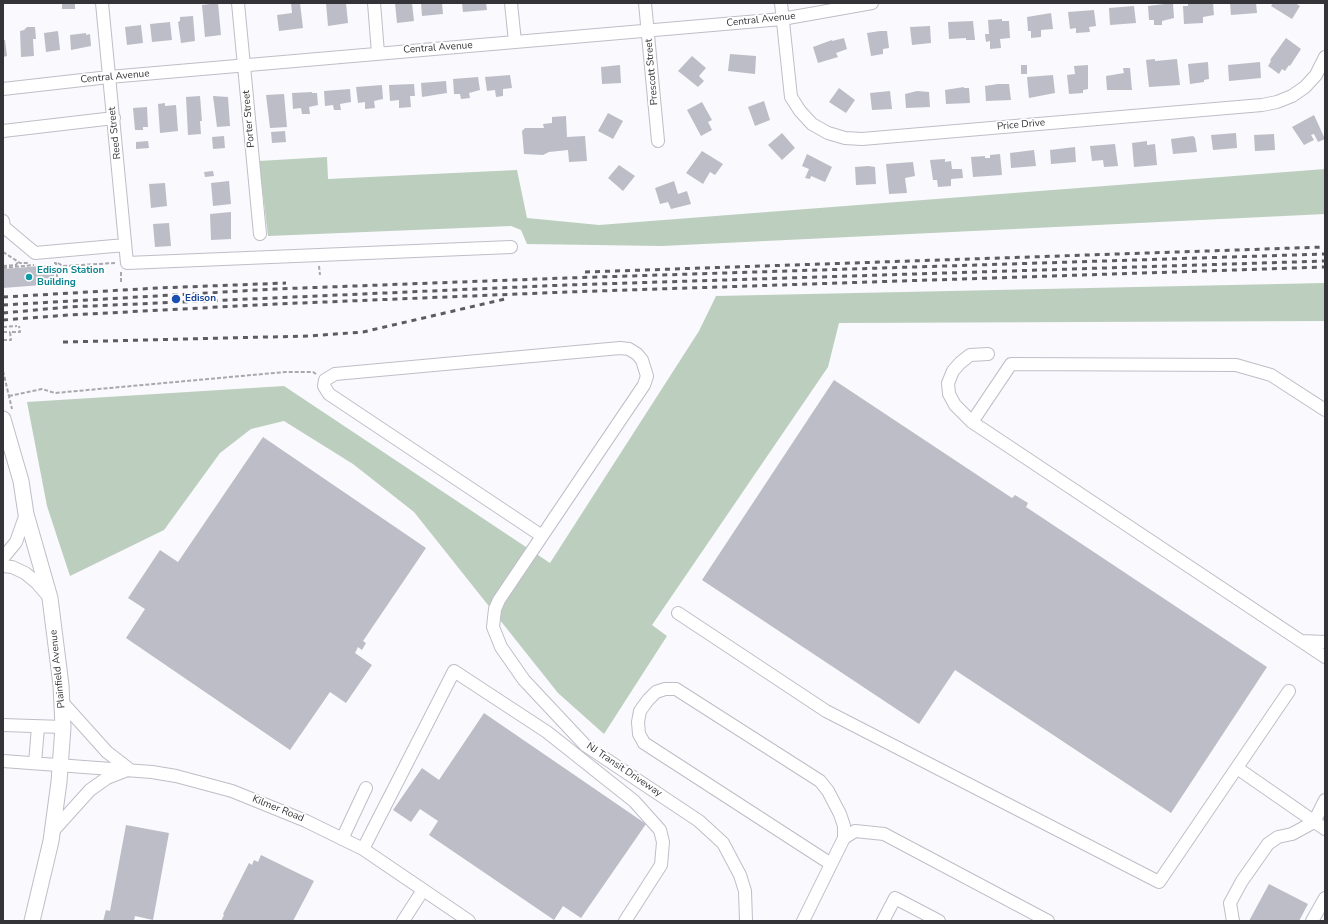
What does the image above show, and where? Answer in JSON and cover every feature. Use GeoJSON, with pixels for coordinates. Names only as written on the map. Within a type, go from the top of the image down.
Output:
{"type":"FeatureCollection","features":[{"type":"Feature","properties":{"kind":"main road","name":"Plainfield Avenue"},"geometry":{"type":"LineString","coordinates":[[3,420],[21,481],[26,514],[50,598],[62,702],[63,727],[61,766],[53,831],[42,885],[32,921]]}},
{"type":"Feature","properties":{"kind":"street","name":"Reed Street"},"geometry":{"type":"LineString","coordinates":[[102,3],[127,263],[511,247]]}},
{"type":"Feature","properties":{"kind":"street","name":"Porter Street"},"geometry":{"type":"LineString","coordinates":[[238,3],[260,234]]}},
{"type":"Feature","properties":{"kind":"street"},"geometry":{"type":"LineString","coordinates":[[374,3],[378,53]]}},
{"type":"Feature","properties":{"kind":"street"},"geometry":{"type":"LineString","coordinates":[[511,3],[515,42]]}},
{"type":"Feature","properties":{"kind":"street","name":"Prescott Street"},"geometry":{"type":"LineString","coordinates":[[645,3],[658,141]]}},
{"type":"Feature","properties":{"kind":"street","name":"Price Drive"},"geometry":{"type":"LineString","coordinates":[[781,3],[791,97],[800,111],[812,124],[828,134],[845,138],[870,138],[1262,105],[1277,102],[1292,96],[1305,87],[1316,75],[1325,57]]}},
{"type":"Feature","properties":{"kind":"street","name":"Central Avenue"},"geometry":{"type":"LineString","coordinates":[[3,89],[109,77],[782,19],[872,3]]}},
{"type":"Feature","properties":{"kind":"street"},"geometry":{"type":"LineString","coordinates":[[3,131],[114,118]]}},
{"type":"Feature","properties":{"kind":"street"},"geometry":{"type":"LineString","coordinates":[[3,221],[4,227],[35,253],[125,245]]}},
{"type":"Feature","properties":{"kind":"street","name":"NJ Transit Driveway"},"geometry":{"type":"LineString","coordinates":[[325,380],[335,374],[620,348],[628,349],[637,354],[645,368],[647,376],[644,385],[499,600],[495,609],[493,627],[501,647],[533,691],[585,745],[699,821],[723,843],[740,875],[745,891],[746,921]]}},
{"type":"Feature","properties":{"kind":"street"},"geometry":{"type":"LineString","coordinates":[[988,354],[970,355],[953,371],[948,382],[949,394],[955,405],[972,422],[1325,657]]}},
{"type":"Feature","properties":{"kind":"street"},"geometry":{"type":"LineString","coordinates":[[972,422],[1011,364],[1236,364],[1271,375],[1325,410]]}},
{"type":"Feature","properties":{"kind":"street"},"geometry":{"type":"LineString","coordinates":[[325,380],[324,386],[329,394],[542,536]]}},
{"type":"Feature","properties":{"kind":"street"},"geometry":{"type":"LineString","coordinates":[[3,558],[16,542],[26,514]]}},
{"type":"Feature","properties":{"kind":"street"},"geometry":{"type":"LineString","coordinates":[[3,566],[12,567],[25,573],[36,582],[50,598]]}},
{"type":"Feature","properties":{"kind":"street"},"geometry":{"type":"LineString","coordinates":[[678,613],[826,711],[1159,882],[1289,691]]}},
{"type":"Feature","properties":{"kind":"street"},"geometry":{"type":"LineString","coordinates":[[1302,641],[1325,642]]}},
{"type":"Feature","properties":{"kind":"street"},"geometry":{"type":"LineString","coordinates":[[363,849],[454,671],[547,732],[634,801],[660,830],[663,842],[661,865],[625,921]]}},
{"type":"Feature","properties":{"kind":"street"},"geometry":{"type":"LineString","coordinates":[[802,921],[831,864],[844,838],[844,826],[840,814],[828,791],[820,781],[676,689],[665,689],[656,692],[648,700],[640,711],[638,722],[639,734],[644,743],[831,864]]}},
{"type":"Feature","properties":{"kind":"street"},"geometry":{"type":"LineString","coordinates":[[53,831],[90,790],[108,778],[129,769],[107,752],[62,702]]}},
{"type":"Feature","properties":{"kind":"street"},"geometry":{"type":"LineString","coordinates":[[3,725],[63,727]]}},
{"type":"Feature","properties":{"kind":"street"},"geometry":{"type":"LineString","coordinates":[[35,763],[38,727]]}},
{"type":"Feature","properties":{"kind":"street","name":"Kilmer Road"},"geometry":{"type":"LineString","coordinates":[[3,761],[61,766],[129,769],[176,776],[232,791],[306,821],[363,849],[469,921]]}},
{"type":"Feature","properties":{"kind":"street"},"geometry":{"type":"LineString","coordinates":[[1237,768],[1325,829]]}},
{"type":"Feature","properties":{"kind":"street"},"geometry":{"type":"LineString","coordinates":[[342,839],[366,788]]}},
{"type":"Feature","properties":{"kind":"street"},"geometry":{"type":"LineString","coordinates":[[1233,921],[1230,903],[1242,881],[1268,844],[1278,837],[1292,834],[1314,822],[1325,800]]}},
{"type":"Feature","properties":{"kind":"street"},"geometry":{"type":"LineString","coordinates":[[844,838],[855,831],[884,834],[1048,921]]}},
{"type":"Feature","properties":{"kind":"street"},"geometry":{"type":"LineString","coordinates":[[403,921],[423,890]]}},
{"type":"Feature","properties":{"kind":"street"},"geometry":{"type":"LineString","coordinates":[[883,921],[895,898],[939,921]]}},
{"type":"Feature","properties":{"kind":"street"},"geometry":{"type":"LineString","coordinates":[[1312,921],[1325,898]]}},
{"type":"Feature","properties":{"kind":"path"},"geometry":{"type":"LineString","coordinates":[[3,267],[16,265],[18,262]]}},
{"type":"Feature","properties":{"kind":"path"},"geometry":{"type":"LineString","coordinates":[[48,264],[56,263],[58,288]]}},
{"type":"Feature","properties":{"kind":"path"},"geometry":{"type":"LineString","coordinates":[[3,267],[41,265]]}},
{"type":"Feature","properties":{"kind":"path"},"geometry":{"type":"LineString","coordinates":[[319,265],[320,275]]}},
{"type":"Feature","properties":{"kind":"path"},"geometry":{"type":"LineString","coordinates":[[121,276],[121,283]]}},
{"type":"Feature","properties":{"kind":"path"},"geometry":{"type":"LineString","coordinates":[[3,327],[18,326],[20,332],[3,332]]}},
{"type":"Feature","properties":{"kind":"path"},"geometry":{"type":"LineString","coordinates":[[3,340],[11,340],[10,332]]}},
{"type":"Feature","properties":{"kind":"path"},"geometry":{"type":"LineString","coordinates":[[3,371],[11,404]]}},
{"type":"Feature","properties":{"kind":"path"},"geometry":{"type":"LineString","coordinates":[[9,396],[42,389],[55,393],[285,372],[313,372],[325,380]]}},
{"type":"Feature","properties":{"kind":"green space"},"geometry":{"type":"Polygon","coordinates":[[[327,157],[328,179],[517,170],[527,218],[599,225],[1325,169],[1325,214],[662,246],[527,244],[521,230],[511,226],[268,236],[259,161],[327,157]]]}},
{"type":"Feature","properties":{"kind":"green space"},"geometry":{"type":"Polygon","coordinates":[[[1325,283],[1325,321],[839,323],[828,367],[652,625],[667,636],[604,734],[558,693],[414,512],[353,464],[284,421],[251,429],[220,453],[164,530],[70,576],[47,506],[27,402],[284,386],[550,563],[699,331],[716,296],[1325,283]]]}},
{"type":"Feature","properties":{"kind":"building"},"geometry":{"type":"Polygon","coordinates":[[[62,3],[75,3],[75,9],[62,9],[62,3]]]}},
{"type":"Feature","properties":{"kind":"building"},"geometry":{"type":"Polygon","coordinates":[[[218,3],[221,35],[205,37],[202,5],[218,3]]]}},
{"type":"Feature","properties":{"kind":"building"},"geometry":{"type":"Polygon","coordinates":[[[291,3],[300,3],[303,28],[279,31],[277,15],[292,13],[291,3]]]}},
{"type":"Feature","properties":{"kind":"building"},"geometry":{"type":"Polygon","coordinates":[[[326,3],[346,3],[348,23],[328,26],[326,3]]]}},
{"type":"Feature","properties":{"kind":"building"},"geometry":{"type":"Polygon","coordinates":[[[395,3],[412,3],[414,21],[397,23],[395,3]]]}},
{"type":"Feature","properties":{"kind":"building"},"geometry":{"type":"Polygon","coordinates":[[[421,3],[442,3],[443,14],[422,16],[421,3]]]}},
{"type":"Feature","properties":{"kind":"building"},"geometry":{"type":"Polygon","coordinates":[[[462,3],[486,3],[487,10],[463,12],[462,3]]]}},
{"type":"Feature","properties":{"kind":"building"},"geometry":{"type":"Polygon","coordinates":[[[1173,3],[1174,18],[1162,21],[1162,25],[1154,25],[1154,20],[1149,20],[1148,6],[1173,3]]]}},
{"type":"Feature","properties":{"kind":"building"},"geometry":{"type":"Polygon","coordinates":[[[1188,3],[1213,3],[1214,15],[1203,17],[1203,23],[1184,24],[1183,6],[1188,6],[1188,3]]]}},
{"type":"Feature","properties":{"kind":"building"},"geometry":{"type":"Polygon","coordinates":[[[1230,3],[1256,3],[1257,13],[1231,15],[1230,3]]]}},
{"type":"Feature","properties":{"kind":"building"},"geometry":{"type":"Polygon","coordinates":[[[1273,3],[1295,3],[1300,6],[1292,19],[1271,6],[1273,3]]]}},
{"type":"Feature","properties":{"kind":"building"},"geometry":{"type":"Polygon","coordinates":[[[1134,6],[1136,23],[1110,25],[1109,8],[1134,6]]]}},
{"type":"Feature","properties":{"kind":"building"},"geometry":{"type":"Polygon","coordinates":[[[1094,10],[1096,26],[1089,27],[1090,32],[1076,33],[1076,28],[1070,29],[1068,12],[1094,10]]]}},
{"type":"Feature","properties":{"kind":"building"},"geometry":{"type":"Polygon","coordinates":[[[1051,13],[1053,29],[1041,30],[1041,37],[1031,38],[1031,31],[1028,31],[1027,17],[1051,13]]]}},
{"type":"Feature","properties":{"kind":"building"},"geometry":{"type":"Polygon","coordinates":[[[193,16],[195,41],[181,43],[178,22],[180,21],[180,17],[193,16]]]}},
{"type":"Feature","properties":{"kind":"building"},"geometry":{"type":"Polygon","coordinates":[[[1002,19],[1002,21],[1009,21],[1010,38],[1000,39],[1001,48],[990,49],[990,41],[986,42],[985,34],[989,34],[988,20],[1002,19]]]}},
{"type":"Feature","properties":{"kind":"building"},"geometry":{"type":"Polygon","coordinates":[[[973,21],[975,40],[966,40],[966,38],[949,39],[948,22],[973,21]]]}},
{"type":"Feature","properties":{"kind":"building"},"geometry":{"type":"Polygon","coordinates":[[[170,22],[172,40],[152,42],[150,24],[170,22]]]}},
{"type":"Feature","properties":{"kind":"building"},"geometry":{"type":"Polygon","coordinates":[[[141,25],[143,43],[127,45],[125,27],[141,25]]]}},
{"type":"Feature","properties":{"kind":"building"},"geometry":{"type":"Polygon","coordinates":[[[930,26],[931,43],[912,45],[910,27],[930,26]]]}},
{"type":"Feature","properties":{"kind":"building"},"geometry":{"type":"Polygon","coordinates":[[[27,27],[35,27],[36,39],[33,39],[34,56],[21,57],[20,31],[27,27]]]}},
{"type":"Feature","properties":{"kind":"building"},"geometry":{"type":"Polygon","coordinates":[[[58,31],[60,50],[46,52],[44,33],[58,31]]]}},
{"type":"Feature","properties":{"kind":"building"},"geometry":{"type":"Polygon","coordinates":[[[887,31],[889,48],[883,49],[883,54],[871,56],[867,33],[887,31]]]}},
{"type":"Feature","properties":{"kind":"building"},"geometry":{"type":"Polygon","coordinates":[[[86,33],[86,35],[90,34],[91,46],[71,50],[70,35],[86,33]]]}},
{"type":"Feature","properties":{"kind":"building"},"geometry":{"type":"Polygon","coordinates":[[[844,38],[847,49],[836,53],[838,57],[818,63],[813,47],[832,40],[844,38]]]}},
{"type":"Feature","properties":{"kind":"building"},"geometry":{"type":"Polygon","coordinates":[[[1286,38],[1301,49],[1290,66],[1289,65],[1285,71],[1282,69],[1279,74],[1268,66],[1271,61],[1270,60],[1286,38]]]}},
{"type":"Feature","properties":{"kind":"building"},"geometry":{"type":"Polygon","coordinates":[[[3,40],[5,40],[7,56],[3,57],[3,40]]]}},
{"type":"Feature","properties":{"kind":"building"},"geometry":{"type":"Polygon","coordinates":[[[730,54],[756,56],[755,74],[728,71],[730,54]]]}},
{"type":"Feature","properties":{"kind":"building"},"geometry":{"type":"Polygon","coordinates":[[[692,56],[706,68],[699,76],[704,81],[698,87],[678,71],[692,56]]]}},
{"type":"Feature","properties":{"kind":"building"},"geometry":{"type":"Polygon","coordinates":[[[1155,59],[1155,61],[1177,59],[1180,85],[1149,87],[1146,60],[1155,59]]]}},
{"type":"Feature","properties":{"kind":"building"},"geometry":{"type":"Polygon","coordinates":[[[1208,62],[1209,79],[1204,80],[1204,82],[1190,84],[1188,64],[1208,62]]]}},
{"type":"Feature","properties":{"kind":"building"},"geometry":{"type":"Polygon","coordinates":[[[1260,62],[1261,78],[1229,81],[1228,65],[1260,62]]]}},
{"type":"Feature","properties":{"kind":"building"},"geometry":{"type":"Polygon","coordinates":[[[620,65],[621,83],[602,84],[601,67],[620,65]]]}},
{"type":"Feature","properties":{"kind":"building"},"geometry":{"type":"Polygon","coordinates":[[[1021,65],[1027,65],[1027,74],[1021,74],[1021,65]]]}},
{"type":"Feature","properties":{"kind":"building"},"geometry":{"type":"Polygon","coordinates":[[[1088,65],[1088,89],[1083,90],[1083,93],[1069,94],[1067,75],[1075,74],[1074,66],[1088,65]]]}},
{"type":"Feature","properties":{"kind":"building"},"geometry":{"type":"Polygon","coordinates":[[[1123,68],[1130,68],[1132,90],[1107,90],[1106,76],[1124,73],[1123,68]]]}},
{"type":"Feature","properties":{"kind":"building"},"geometry":{"type":"Polygon","coordinates":[[[510,75],[512,88],[503,89],[503,96],[496,97],[495,90],[487,91],[485,77],[510,75]]]}},
{"type":"Feature","properties":{"kind":"building"},"geometry":{"type":"Polygon","coordinates":[[[1053,75],[1055,93],[1029,98],[1027,77],[1053,75]]]}},
{"type":"Feature","properties":{"kind":"building"},"geometry":{"type":"Polygon","coordinates":[[[478,77],[480,90],[469,93],[470,98],[461,99],[460,94],[454,94],[453,79],[478,77]]]}},
{"type":"Feature","properties":{"kind":"building"},"geometry":{"type":"Polygon","coordinates":[[[446,81],[447,93],[422,97],[421,83],[446,81]]]}},
{"type":"Feature","properties":{"kind":"building"},"geometry":{"type":"Polygon","coordinates":[[[414,84],[415,96],[410,96],[411,107],[399,108],[399,100],[390,101],[389,85],[414,84]]]}},
{"type":"Feature","properties":{"kind":"building"},"geometry":{"type":"Polygon","coordinates":[[[1009,84],[1011,100],[986,101],[985,86],[1009,84]]]}},
{"type":"Feature","properties":{"kind":"building"},"geometry":{"type":"Polygon","coordinates":[[[382,85],[383,99],[374,101],[375,108],[365,109],[365,102],[358,103],[356,87],[382,85]]]}},
{"type":"Feature","properties":{"kind":"building"},"geometry":{"type":"Polygon","coordinates":[[[964,87],[969,88],[970,103],[946,104],[945,90],[964,87]]]}},
{"type":"Feature","properties":{"kind":"building"},"geometry":{"type":"Polygon","coordinates":[[[839,88],[855,100],[846,113],[829,102],[839,88]]]}},
{"type":"Feature","properties":{"kind":"building"},"geometry":{"type":"Polygon","coordinates":[[[350,89],[351,102],[340,104],[341,110],[334,110],[333,105],[325,106],[324,91],[350,89]]]}},
{"type":"Feature","properties":{"kind":"building"},"geometry":{"type":"Polygon","coordinates":[[[890,91],[892,109],[872,110],[870,93],[890,91]]]}},
{"type":"Feature","properties":{"kind":"building"},"geometry":{"type":"Polygon","coordinates":[[[917,91],[929,92],[930,107],[906,108],[905,94],[917,91]]]}},
{"type":"Feature","properties":{"kind":"building"},"geometry":{"type":"Polygon","coordinates":[[[292,93],[317,93],[318,105],[309,107],[310,114],[302,114],[301,108],[293,109],[292,93]]]}},
{"type":"Feature","properties":{"kind":"building"},"geometry":{"type":"Polygon","coordinates":[[[284,94],[287,127],[270,128],[266,95],[284,94]]]}},
{"type":"Feature","properties":{"kind":"building"},"geometry":{"type":"Polygon","coordinates":[[[200,96],[202,121],[200,121],[201,134],[188,135],[186,97],[200,96]]]}},
{"type":"Feature","properties":{"kind":"building"},"geometry":{"type":"Polygon","coordinates":[[[213,96],[228,97],[230,126],[217,127],[213,96]]]}},
{"type":"Feature","properties":{"kind":"building"},"geometry":{"type":"Polygon","coordinates":[[[764,101],[770,120],[755,126],[748,107],[764,101]]]}},
{"type":"Feature","properties":{"kind":"building"},"geometry":{"type":"Polygon","coordinates":[[[702,102],[712,120],[708,122],[712,130],[701,136],[687,110],[702,102]]]}},
{"type":"Feature","properties":{"kind":"building"},"geometry":{"type":"Polygon","coordinates":[[[165,103],[165,106],[176,105],[178,131],[160,133],[158,104],[165,103]]]}},
{"type":"Feature","properties":{"kind":"building"},"geometry":{"type":"Polygon","coordinates":[[[147,107],[148,127],[143,127],[143,130],[135,130],[133,108],[147,107]]]}},
{"type":"Feature","properties":{"kind":"building"},"geometry":{"type":"Polygon","coordinates":[[[608,113],[623,121],[613,139],[598,131],[608,113]]]}},
{"type":"Feature","properties":{"kind":"building"},"geometry":{"type":"Polygon","coordinates":[[[1314,115],[1325,139],[1318,142],[1314,134],[1311,135],[1314,140],[1304,145],[1292,127],[1314,115]]]}},
{"type":"Feature","properties":{"kind":"building"},"geometry":{"type":"Polygon","coordinates":[[[566,116],[567,137],[585,136],[587,161],[569,162],[568,150],[549,152],[543,155],[524,154],[522,131],[525,128],[544,128],[543,124],[552,123],[552,117],[566,116]]]}},
{"type":"Feature","properties":{"kind":"building"},"geometry":{"type":"Polygon","coordinates":[[[285,131],[286,142],[272,143],[271,132],[285,131]]]}},
{"type":"Feature","properties":{"kind":"building"},"geometry":{"type":"Polygon","coordinates":[[[782,133],[795,148],[782,160],[768,145],[782,133]]]}},
{"type":"Feature","properties":{"kind":"building"},"geometry":{"type":"Polygon","coordinates":[[[1236,133],[1237,148],[1213,150],[1211,135],[1236,133]]]}},
{"type":"Feature","properties":{"kind":"building"},"geometry":{"type":"Polygon","coordinates":[[[1274,134],[1275,150],[1255,151],[1254,135],[1274,134]]]}},
{"type":"Feature","properties":{"kind":"building"},"geometry":{"type":"Polygon","coordinates":[[[224,136],[225,148],[213,149],[212,137],[224,136]]]}},
{"type":"Feature","properties":{"kind":"building"},"geometry":{"type":"Polygon","coordinates":[[[1193,136],[1195,138],[1197,152],[1173,154],[1171,139],[1193,136]]]}},
{"type":"Feature","properties":{"kind":"building"},"geometry":{"type":"Polygon","coordinates":[[[148,141],[149,148],[136,149],[136,142],[148,141]]]}},
{"type":"Feature","properties":{"kind":"building"},"geometry":{"type":"Polygon","coordinates":[[[1147,141],[1147,145],[1155,144],[1157,165],[1134,167],[1132,143],[1147,141]]]}},
{"type":"Feature","properties":{"kind":"building"},"geometry":{"type":"Polygon","coordinates":[[[1115,144],[1118,166],[1104,167],[1103,160],[1092,161],[1090,146],[1115,144]]]}},
{"type":"Feature","properties":{"kind":"building"},"geometry":{"type":"Polygon","coordinates":[[[1075,147],[1076,162],[1051,164],[1050,150],[1075,147]]]}},
{"type":"Feature","properties":{"kind":"building"},"geometry":{"type":"Polygon","coordinates":[[[1034,150],[1036,166],[1011,168],[1010,153],[1034,150]]]}},
{"type":"Feature","properties":{"kind":"building"},"geometry":{"type":"Polygon","coordinates":[[[702,151],[723,164],[715,175],[710,172],[703,184],[686,173],[702,151]]]}},
{"type":"Feature","properties":{"kind":"building"},"geometry":{"type":"Polygon","coordinates":[[[807,154],[832,167],[825,182],[811,176],[810,179],[805,178],[809,169],[802,166],[807,154]]]}},
{"type":"Feature","properties":{"kind":"building"},"geometry":{"type":"Polygon","coordinates":[[[1000,154],[1002,175],[973,177],[971,157],[985,156],[985,158],[990,158],[990,155],[1000,154]]]}},
{"type":"Feature","properties":{"kind":"building"},"geometry":{"type":"Polygon","coordinates":[[[945,159],[945,162],[951,161],[952,169],[962,169],[963,178],[951,179],[951,186],[938,187],[937,180],[933,180],[930,160],[945,159]]]}},
{"type":"Feature","properties":{"kind":"building"},"geometry":{"type":"Polygon","coordinates":[[[913,162],[915,176],[905,178],[907,193],[889,194],[886,164],[913,162]]]}},
{"type":"Feature","properties":{"kind":"building"},"geometry":{"type":"Polygon","coordinates":[[[619,165],[635,176],[623,191],[608,178],[619,165]]]}},
{"type":"Feature","properties":{"kind":"building"},"geometry":{"type":"Polygon","coordinates":[[[855,167],[875,167],[876,184],[856,185],[855,167]]]}},
{"type":"Feature","properties":{"kind":"building"},"geometry":{"type":"Polygon","coordinates":[[[213,171],[214,176],[205,177],[204,172],[213,171]]]}},
{"type":"Feature","properties":{"kind":"building"},"geometry":{"type":"Polygon","coordinates":[[[229,181],[231,204],[213,206],[211,183],[229,181]]]}},
{"type":"Feature","properties":{"kind":"building"},"geometry":{"type":"Polygon","coordinates":[[[674,181],[678,194],[687,191],[691,204],[671,209],[668,202],[660,204],[655,188],[674,181]]]}},
{"type":"Feature","properties":{"kind":"building"},"geometry":{"type":"Polygon","coordinates":[[[165,183],[167,206],[151,208],[149,184],[165,183]]]}},
{"type":"Feature","properties":{"kind":"building"},"geometry":{"type":"Polygon","coordinates":[[[231,212],[231,239],[211,240],[210,214],[231,212]]]}},
{"type":"Feature","properties":{"kind":"building"},"geometry":{"type":"Polygon","coordinates":[[[169,223],[171,246],[155,247],[153,224],[169,223]]]}},
{"type":"Feature","properties":{"kind":"building","name":"Edison Station Building"},"geometry":{"type":"Polygon","coordinates":[[[53,265],[55,284],[3,288],[3,269],[53,265]]]}},
{"type":"Feature","properties":{"kind":"building"},"geometry":{"type":"Polygon","coordinates":[[[834,380],[1012,498],[1015,495],[1028,503],[1026,507],[1267,667],[1171,813],[955,670],[919,724],[702,580],[834,380]]]}},
{"type":"Feature","properties":{"kind":"building"},"geometry":{"type":"Polygon","coordinates":[[[263,437],[426,548],[363,641],[366,643],[362,650],[358,647],[355,653],[372,665],[346,703],[330,692],[290,750],[126,638],[145,609],[128,598],[160,550],[178,562],[263,437]]]}},
{"type":"Feature","properties":{"kind":"building"},"geometry":{"type":"Polygon","coordinates":[[[484,713],[646,824],[581,918],[563,906],[554,920],[429,835],[438,821],[420,809],[411,822],[393,810],[422,768],[439,780],[484,713]]]}},
{"type":"Feature","properties":{"kind":"building"},"geometry":{"type":"Polygon","coordinates":[[[126,825],[169,833],[153,920],[135,916],[134,921],[103,921],[106,910],[110,911],[126,825]]]}},
{"type":"Feature","properties":{"kind":"building"},"geometry":{"type":"Polygon","coordinates":[[[261,855],[314,881],[293,921],[221,921],[224,915],[223,914],[249,863],[252,865],[254,860],[258,862],[261,855]]]}},
{"type":"Feature","properties":{"kind":"building"},"geometry":{"type":"Polygon","coordinates":[[[1269,884],[1308,904],[1299,921],[1249,921],[1269,884]]]}},
{"type":"Feature","properties":{"kind":"railway"},"geometry":{"type":"LineString","coordinates":[[585,272],[1325,247]]}},
{"type":"Feature","properties":{"kind":"railway"},"geometry":{"type":"LineString","coordinates":[[3,305],[275,289],[566,278],[1325,254]]}},
{"type":"Feature","properties":{"kind":"railway"},"geometry":{"type":"LineString","coordinates":[[3,313],[68,307],[566,285],[1325,261]]}},
{"type":"Feature","properties":{"kind":"railway"},"geometry":{"type":"LineString","coordinates":[[3,320],[276,304],[567,292],[1325,267]]}},
{"type":"Feature","properties":{"kind":"railway"},"geometry":{"type":"LineString","coordinates":[[3,297],[158,288],[286,283]]}},
{"type":"Feature","properties":{"kind":"railway"},"geometry":{"type":"LineString","coordinates":[[63,342],[309,336],[363,332],[505,299]]}},
{"type":"Feature","properties":{"kind":"place","name":"Edison Station Building"},"geometry":{"type":"Point","coordinates":[29,277]}},
{"type":"Feature","properties":{"kind":"place","name":"Edison"},"geometry":{"type":"Point","coordinates":[176,299]}}]}
